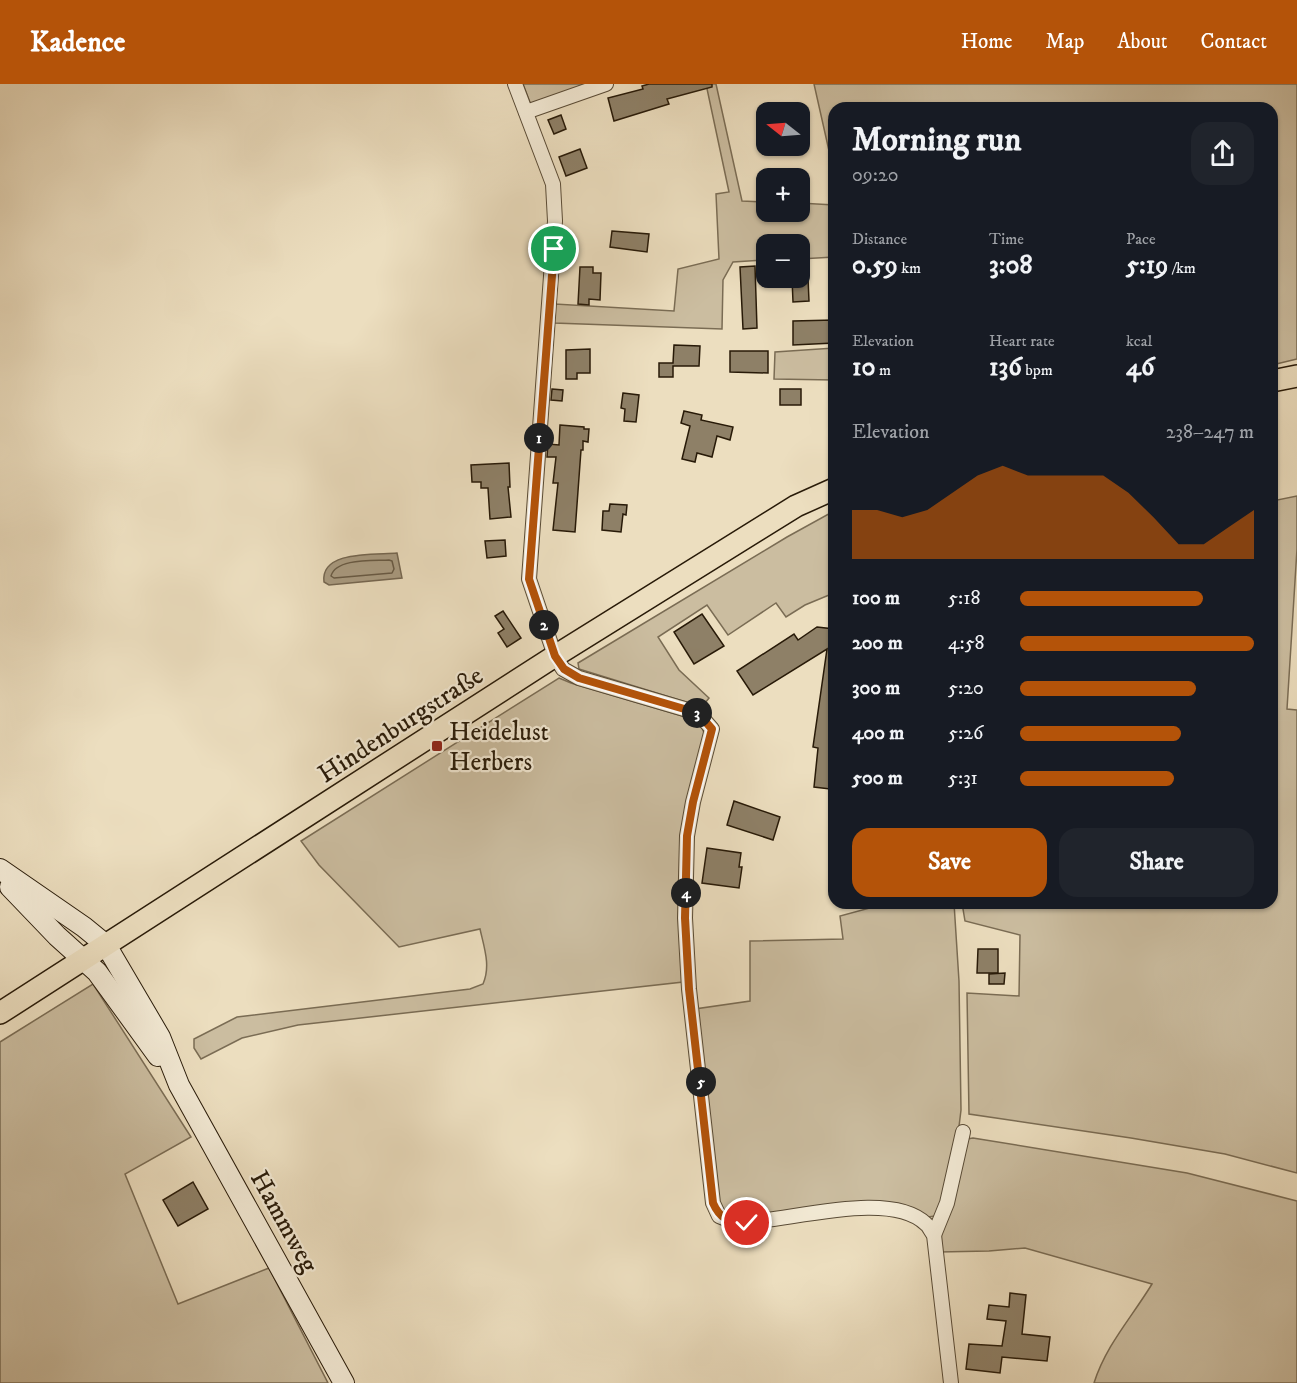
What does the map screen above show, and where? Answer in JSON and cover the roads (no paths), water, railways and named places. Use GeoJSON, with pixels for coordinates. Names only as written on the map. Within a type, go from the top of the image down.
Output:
{"type":"FeatureCollection","features":[{"type":"Feature","properties":{"kind":"main road"},"geometry":{"type":"LineString","coordinates":[[1278,380],[1297,376]]}},
{"type":"Feature","properties":{"kind":"main road","name":"Hindenburgstraße"},"geometry":{"type":"LineString","coordinates":[[0,1013],[555,656],[796,506],[828,492]]}},
{"type":"Feature","properties":{"kind":"main road","name":"Hammweg"},"geometry":{"type":"LineString","coordinates":[[0,873],[84,927],[89,956],[97,972],[178,1083],[344,1383]]}},
{"type":"Feature","properties":{"kind":"main road","name":"Hammweg"},"geometry":{"type":"LineString","coordinates":[[0,873],[57,936],[89,956],[160,1037],[178,1083]]}},
{"type":"Feature","properties":{"kind":"street"},"geometry":{"type":"LineString","coordinates":[[515,84],[553,183],[555,221],[529,579],[555,656],[564,669],[579,678],[698,713],[712,729],[693,802],[687,836],[685,918],[689,989],[713,1203],[719,1216],[736,1223],[875,1207],[910,1213],[927,1224],[934,1235],[951,1383]]}},
{"type":"Feature","properties":{"kind":"street"},"geometry":{"type":"LineString","coordinates":[[526,112],[606,84]]}},
{"type":"Feature","properties":{"kind":"street"},"geometry":{"type":"LineString","coordinates":[[934,1235],[947,1203],[963,1132]]}},
{"type":"Feature","properties":{"kind":"water"},"geometry":{"type":"Polygon","coordinates":[[[397,553],[402,578],[329,585],[324,582],[325,572],[331,564],[340,559],[351,556],[397,553]]]}},
{"type":"Feature","properties":{"kind":"place","name":"Heidelust Herbers"},"geometry":{"type":"Point","coordinates":[437,746]}}]}
